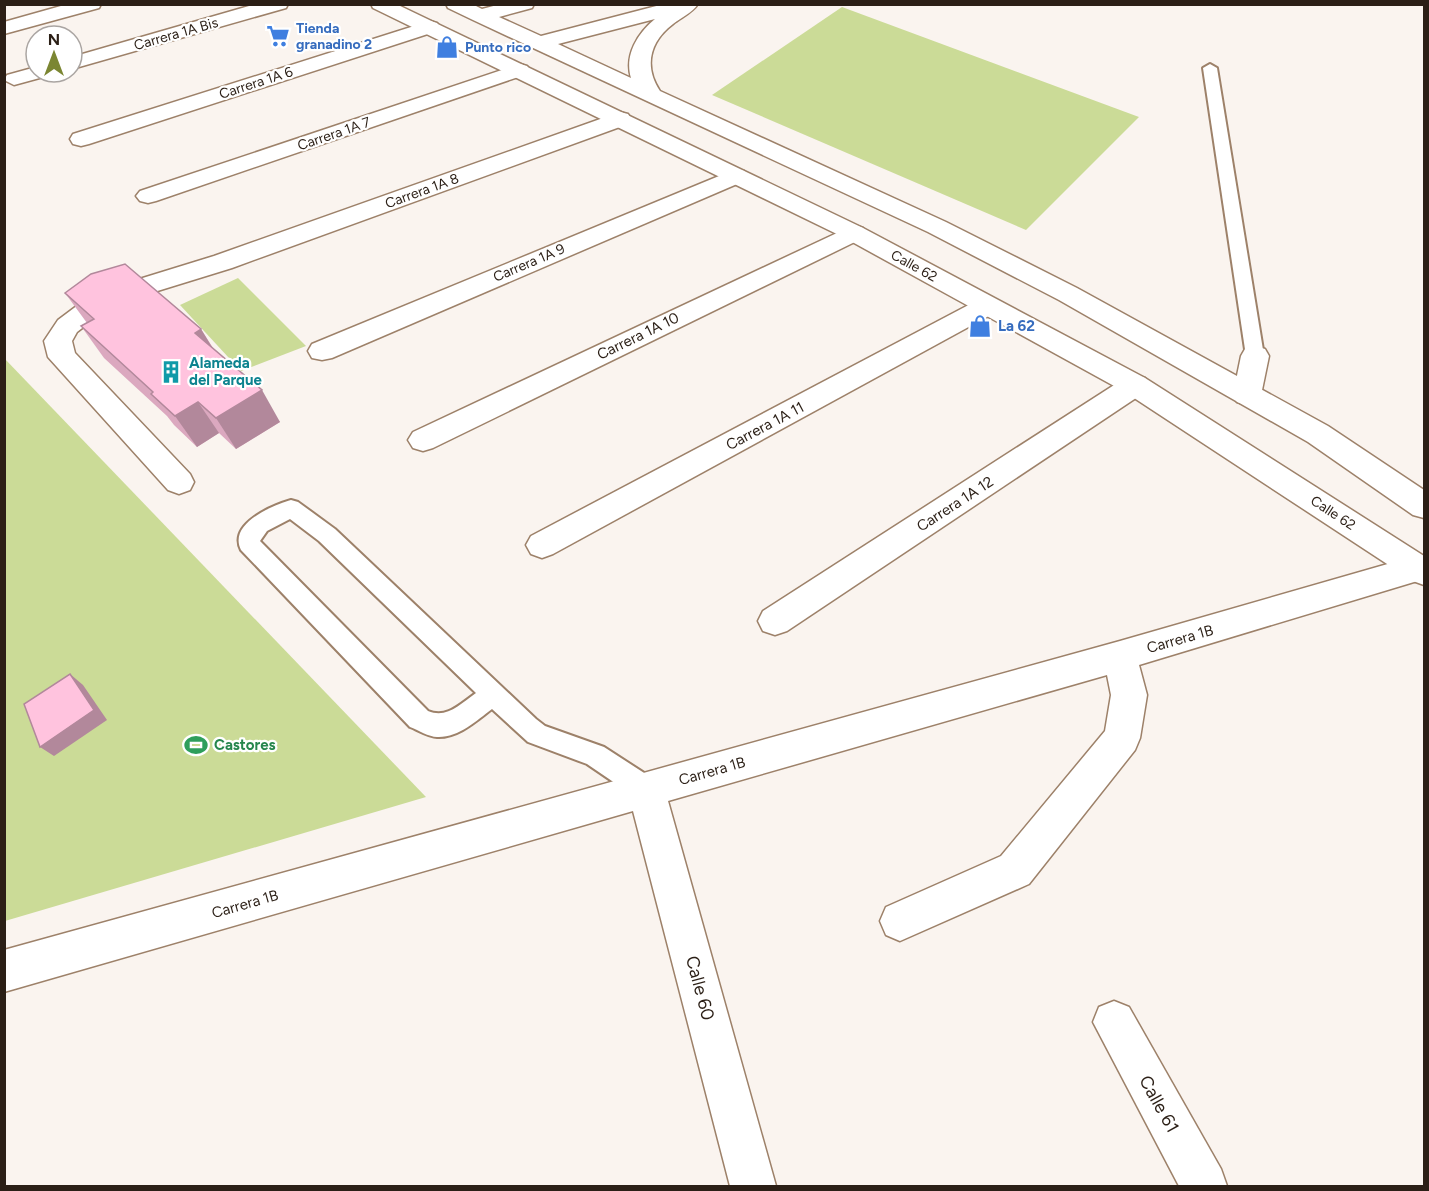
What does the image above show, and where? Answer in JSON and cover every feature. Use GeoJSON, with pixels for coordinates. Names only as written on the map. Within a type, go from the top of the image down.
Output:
{"type":"FeatureCollection","features":[{"type":"Feature","properties":{"kind":"street"},"geometry":{"type":"LineString","coordinates":[[4,28],[92,4]]}},
{"type":"Feature","properties":{"kind":"street","name":"Carrera 1A Bis"},"geometry":{"type":"LineString","coordinates":[[84,60],[279,4]]}},
{"type":"Feature","properties":{"kind":"street"},"geometry":{"type":"LineString","coordinates":[[384,6],[411,4]]}},
{"type":"Feature","properties":{"kind":"street"},"geometry":{"type":"LineString","coordinates":[[455,4],[938,227],[1068,294],[1318,434],[1425,506]]}},
{"type":"Feature","properties":{"kind":"street"},"geometry":{"type":"LineString","coordinates":[[480,16],[525,4]]}},
{"type":"Feature","properties":{"kind":"street"},"geometry":{"type":"LineString","coordinates":[[538,43],[689,4]]}},
{"type":"Feature","properties":{"kind":"street"},"geometry":{"type":"LineString","coordinates":[[653,96],[640,73],[641,50],[655,28],[679,11],[697,4]]}},
{"type":"Feature","properties":{"kind":"street","name":"Calle 62"},"geometry":{"type":"LineString","coordinates":[[384,6],[854,234],[1135,385],[1422,570]]}},
{"type":"Feature","properties":{"kind":"street","name":"Carrera 1A 6"},"geometry":{"type":"LineString","coordinates":[[81,139],[430,27]]}},
{"type":"Feature","properties":{"kind":"street","name":"Carrera 1A 7"},"geometry":{"type":"LineString","coordinates":[[148,196],[520,70]]}},
{"type":"Feature","properties":{"kind":"street"},"geometry":{"type":"LineString","coordinates":[[14,79],[24,76]]}},
{"type":"Feature","properties":{"kind":"street","name":"Carrera 1A 8"},"geometry":{"type":"LineString","coordinates":[[179,482],[62,357],[58,341],[67,326],[103,299],[223,262],[620,119]]}},
{"type":"Feature","properties":{"kind":"street","name":"Carrera 1A 9"},"geometry":{"type":"LineString","coordinates":[[322,351],[736,176]]}},
{"type":"Feature","properties":{"kind":"street","name":"Carrera 1A 10"},"geometry":{"type":"LineString","coordinates":[[423,440],[854,234]]}},
{"type":"Feature","properties":{"kind":"street","name":"Carrera 1A 11"},"geometry":{"type":"LineString","coordinates":[[542,545],[987,306]]}},
{"type":"Feature","properties":{"kind":"street"},"geometry":{"type":"LineString","coordinates":[[1247,394],[1255,356]]}},
{"type":"Feature","properties":{"kind":"street","name":"Carrera 1A 12"},"geometry":{"type":"LineString","coordinates":[[775,621],[1135,385]]}},
{"type":"Feature","properties":{"kind":"street","name":"Carrera 1B"},"geometry":{"type":"LineString","coordinates":[[4,971],[1422,570]]}},
{"type":"Feature","properties":{"kind":"street"},"geometry":{"type":"LineString","coordinates":[[900,921],[1015,870],[1122,738],[1129,694],[1120,656]]}},
{"type":"Feature","properties":{"kind":"street","name":"Calle 60"},"geometry":{"type":"LineString","coordinates":[[646,789],[753,1186]]}},
{"type":"Feature","properties":{"kind":"street","name":"Calle 61"},"geometry":{"type":"LineString","coordinates":[[1114,1022],[1204,1186]]}},
{"type":"Feature","properties":{"kind":"lane"},"geometry":{"type":"LineString","coordinates":[[1210,68],[1255,356]]}},
{"type":"Feature","properties":{"kind":"lane"},"geometry":{"type":"LineString","coordinates":[[493,694],[451,724],[436,726],[419,719],[249,544],[249,535],[259,525],[291,508],[327,535],[537,734],[595,755],[646,789]]}},
{"type":"Feature","properties":{"kind":"green space"},"geometry":{"type":"Polygon","coordinates":[[[842,7],[1139,117],[1026,230],[712,95],[842,7]]]}},
{"type":"Feature","properties":{"kind":"green space"},"geometry":{"type":"Polygon","coordinates":[[[238,278],[306,346],[241,371],[180,305],[238,278]]]}},
{"type":"Feature","properties":{"kind":"green space"},"geometry":{"type":"Polygon","coordinates":[[[4,358],[426,797],[5,921],[4,358]]]}},
{"type":"Feature","properties":{"kind":"building","name":"Alameda del Parque"},"geometry":{"type":"Polygon","coordinates":[[[125,264],[201,329],[195,333],[262,390],[216,418],[198,402],[175,416],[151,394],[153,392],[81,326],[94,319],[65,293],[91,274],[125,264]]]}},
{"type":"Feature","properties":{"kind":"building"},"geometry":{"type":"Polygon","coordinates":[[[70,674],[94,710],[40,747],[24,704],[70,674]]]}},
{"type":"Feature","properties":{"kind":"place","name":"Tienda granadino 2"},"geometry":{"type":"Point","coordinates":[278,36]}},
{"type":"Feature","properties":{"kind":"place","name":"Punto rico"},"geometry":{"type":"Point","coordinates":[447,47]}},
{"type":"Feature","properties":{"kind":"place","name":"La 62"},"geometry":{"type":"Point","coordinates":[980,326]}},
{"type":"Feature","properties":{"kind":"place","name":"Alameda del Parque"},"geometry":{"type":"Point","coordinates":[171,372]}},
{"type":"Feature","properties":{"kind":"place","name":"Castores"},"geometry":{"type":"Point","coordinates":[196,745]}}]}
